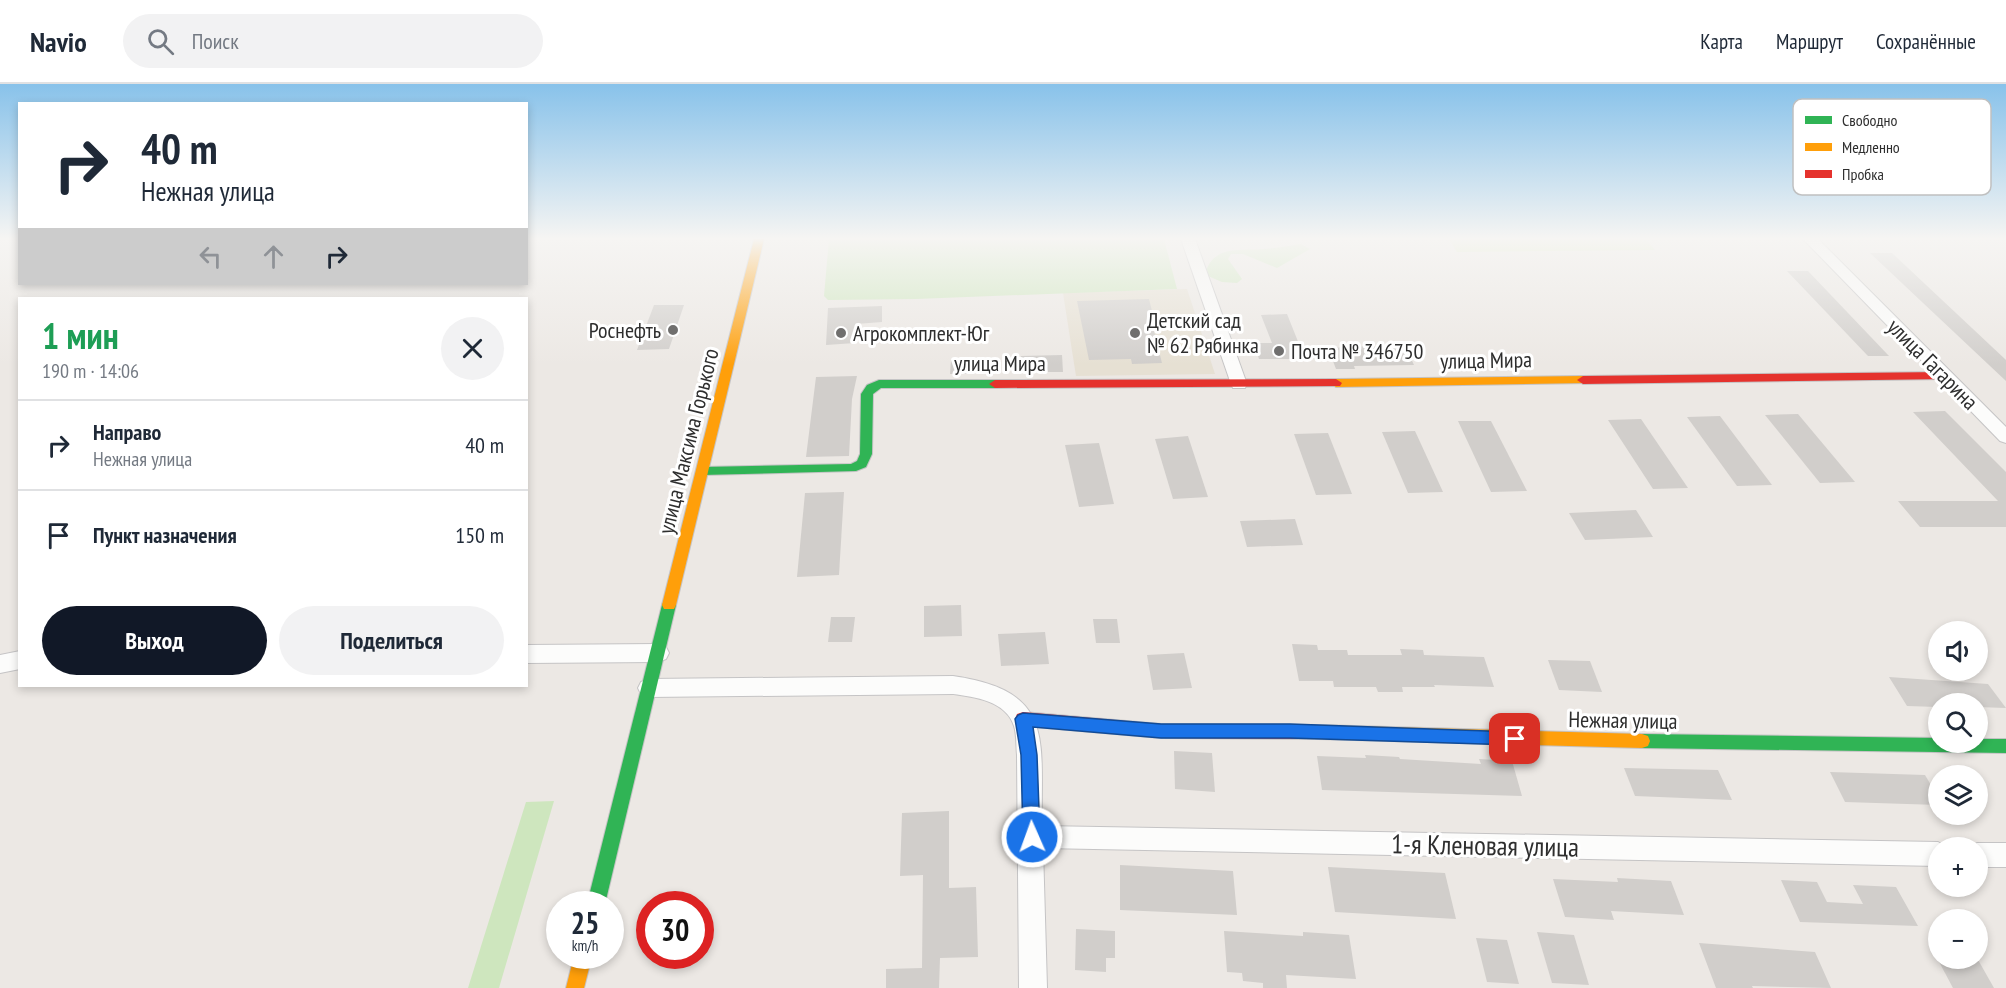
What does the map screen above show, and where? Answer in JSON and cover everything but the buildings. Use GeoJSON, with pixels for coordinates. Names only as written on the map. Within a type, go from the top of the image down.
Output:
{"type":"FeatureCollection","features":[{"type":"Feature","properties":{"kind":"street","name":"улица Максима Горького"},"geometry":{"type":"LineString","coordinates":[[599,891],[749,281]]}},
{"type":"Feature","properties":{"kind":"street"},"geometry":{"type":"LineString","coordinates":[[1203,281],[1239,384]]}},
{"type":"Feature","properties":{"kind":"street","name":"улица Гагарина"},"geometry":{"type":"LineString","coordinates":[[1852,281],[2006,437]]}},
{"type":"Feature","properties":{"kind":"street","name":"улица Мира"},"geometry":{"type":"LineString","coordinates":[[702,471],[852,468],[862,464],[866,454],[867,394],[871,388],[879,384],[1239,384],[1945,376]]}},
{"type":"Feature","properties":{"kind":"street"},"geometry":{"type":"LineString","coordinates":[[528,654],[658,653]]}},
{"type":"Feature","properties":{"kind":"street"},"geometry":{"type":"LineString","coordinates":[[0,664],[18,660]]}},
{"type":"Feature","properties":{"kind":"street"},"geometry":{"type":"LineString","coordinates":[[649,688],[953,686],[993,692],[1008,702],[1023,719],[1029,755],[1032,837],[1032,988]]}},
{"type":"Feature","properties":{"kind":"street","name":"Нежная улица"},"geometry":{"type":"LineString","coordinates":[[1023,719],[1161,731],[1290,731],[1468,738],[2006,746]]}},
{"type":"Feature","properties":{"kind":"street","name":"1-я Кленовая улица"},"geometry":{"type":"LineString","coordinates":[[1032,837],[1928,854]]}},
{"type":"Feature","properties":{"kind":"street"},"geometry":{"type":"LineString","coordinates":[[1988,855],[2006,855]]}},
{"type":"Feature","properties":{"kind":"street"},"geometry":{"type":"LineString","coordinates":[[575,988],[580,969]]}},
{"type":"Feature","properties":{"kind":"shaded area","name":"Детский сад № 62 Рябинка"},"geometry":{"type":"Polygon","coordinates":[[[1187,289],[1215,374],[1076,376],[1063,293],[1187,289]]]}},
{"type":"Feature","properties":{"kind":"green space"},"geometry":{"type":"Polygon","coordinates":[[[825,281],[1175,281],[1177,289],[916,299],[828,300],[824,296],[825,281]]]}},
{"type":"Feature","properties":{"kind":"green space"},"geometry":{"type":"Polygon","coordinates":[[[1220,281],[1239,281],[1237,283],[1220,281]]]}},
{"type":"Feature","properties":{"kind":"green space"},"geometry":{"type":"Polygon","coordinates":[[[554,801],[499,988],[468,988],[526,802],[554,801]]]}},
{"type":"Feature","properties":{"kind":"traffic: fast"},"geometry":{"type":"LineString","coordinates":[[702,471],[852,468],[862,464],[866,454],[867,394],[871,388],[879,384],[995,384]]}},
{"type":"Feature","properties":{"kind":"traffic: fast"},"geometry":{"type":"LineString","coordinates":[[599,891],[669,605]]}},
{"type":"Feature","properties":{"kind":"traffic: fast"},"geometry":{"type":"LineString","coordinates":[[1642,741],[2006,746]]}},
{"type":"Feature","properties":{"kind":"traffic: slow"},"geometry":{"type":"LineString","coordinates":[[669,605],[749,281]]}},
{"type":"Feature","properties":{"kind":"traffic: slow"},"geometry":{"type":"LineString","coordinates":[[1336,383],[1583,380]]}},
{"type":"Feature","properties":{"kind":"traffic: slow"},"geometry":{"type":"LineString","coordinates":[[1318,732],[1642,741]]}},
{"type":"Feature","properties":{"kind":"traffic: slow"},"geometry":{"type":"LineString","coordinates":[[575,988],[580,969]]}},
{"type":"Feature","properties":{"kind":"traffic: jam"},"geometry":{"type":"LineString","coordinates":[[1583,380],[1945,376]]}},
{"type":"Feature","properties":{"kind":"traffic: jam"},"geometry":{"type":"LineString","coordinates":[[995,384],[1336,383]]}},
{"type":"Feature","properties":{"kind":"traffic: jam"},"geometry":{"type":"LineString","coordinates":[[1023,719],[1161,731],[1318,732]]}},
{"type":"Feature","properties":{"kind":"place","name":"Роснефть"},"geometry":{"type":"Point","coordinates":[673,330]}},
{"type":"Feature","properties":{"kind":"place","name":"Агрокомплект-Юг"},"geometry":{"type":"Point","coordinates":[841,333]}},
{"type":"Feature","properties":{"kind":"place","name":"Детский сад № 62 Рябинка"},"geometry":{"type":"Point","coordinates":[1135,333]}},
{"type":"Feature","properties":{"kind":"place","name":"Почта № 346750"},"geometry":{"type":"Point","coordinates":[1279,351]}},
{"type":"Feature","properties":{"kind":"route"},"geometry":{"type":"LineString","coordinates":[[1032,837],[1029,755],[1023,719],[1161,731],[1290,731],[1515,739]]}}]}
